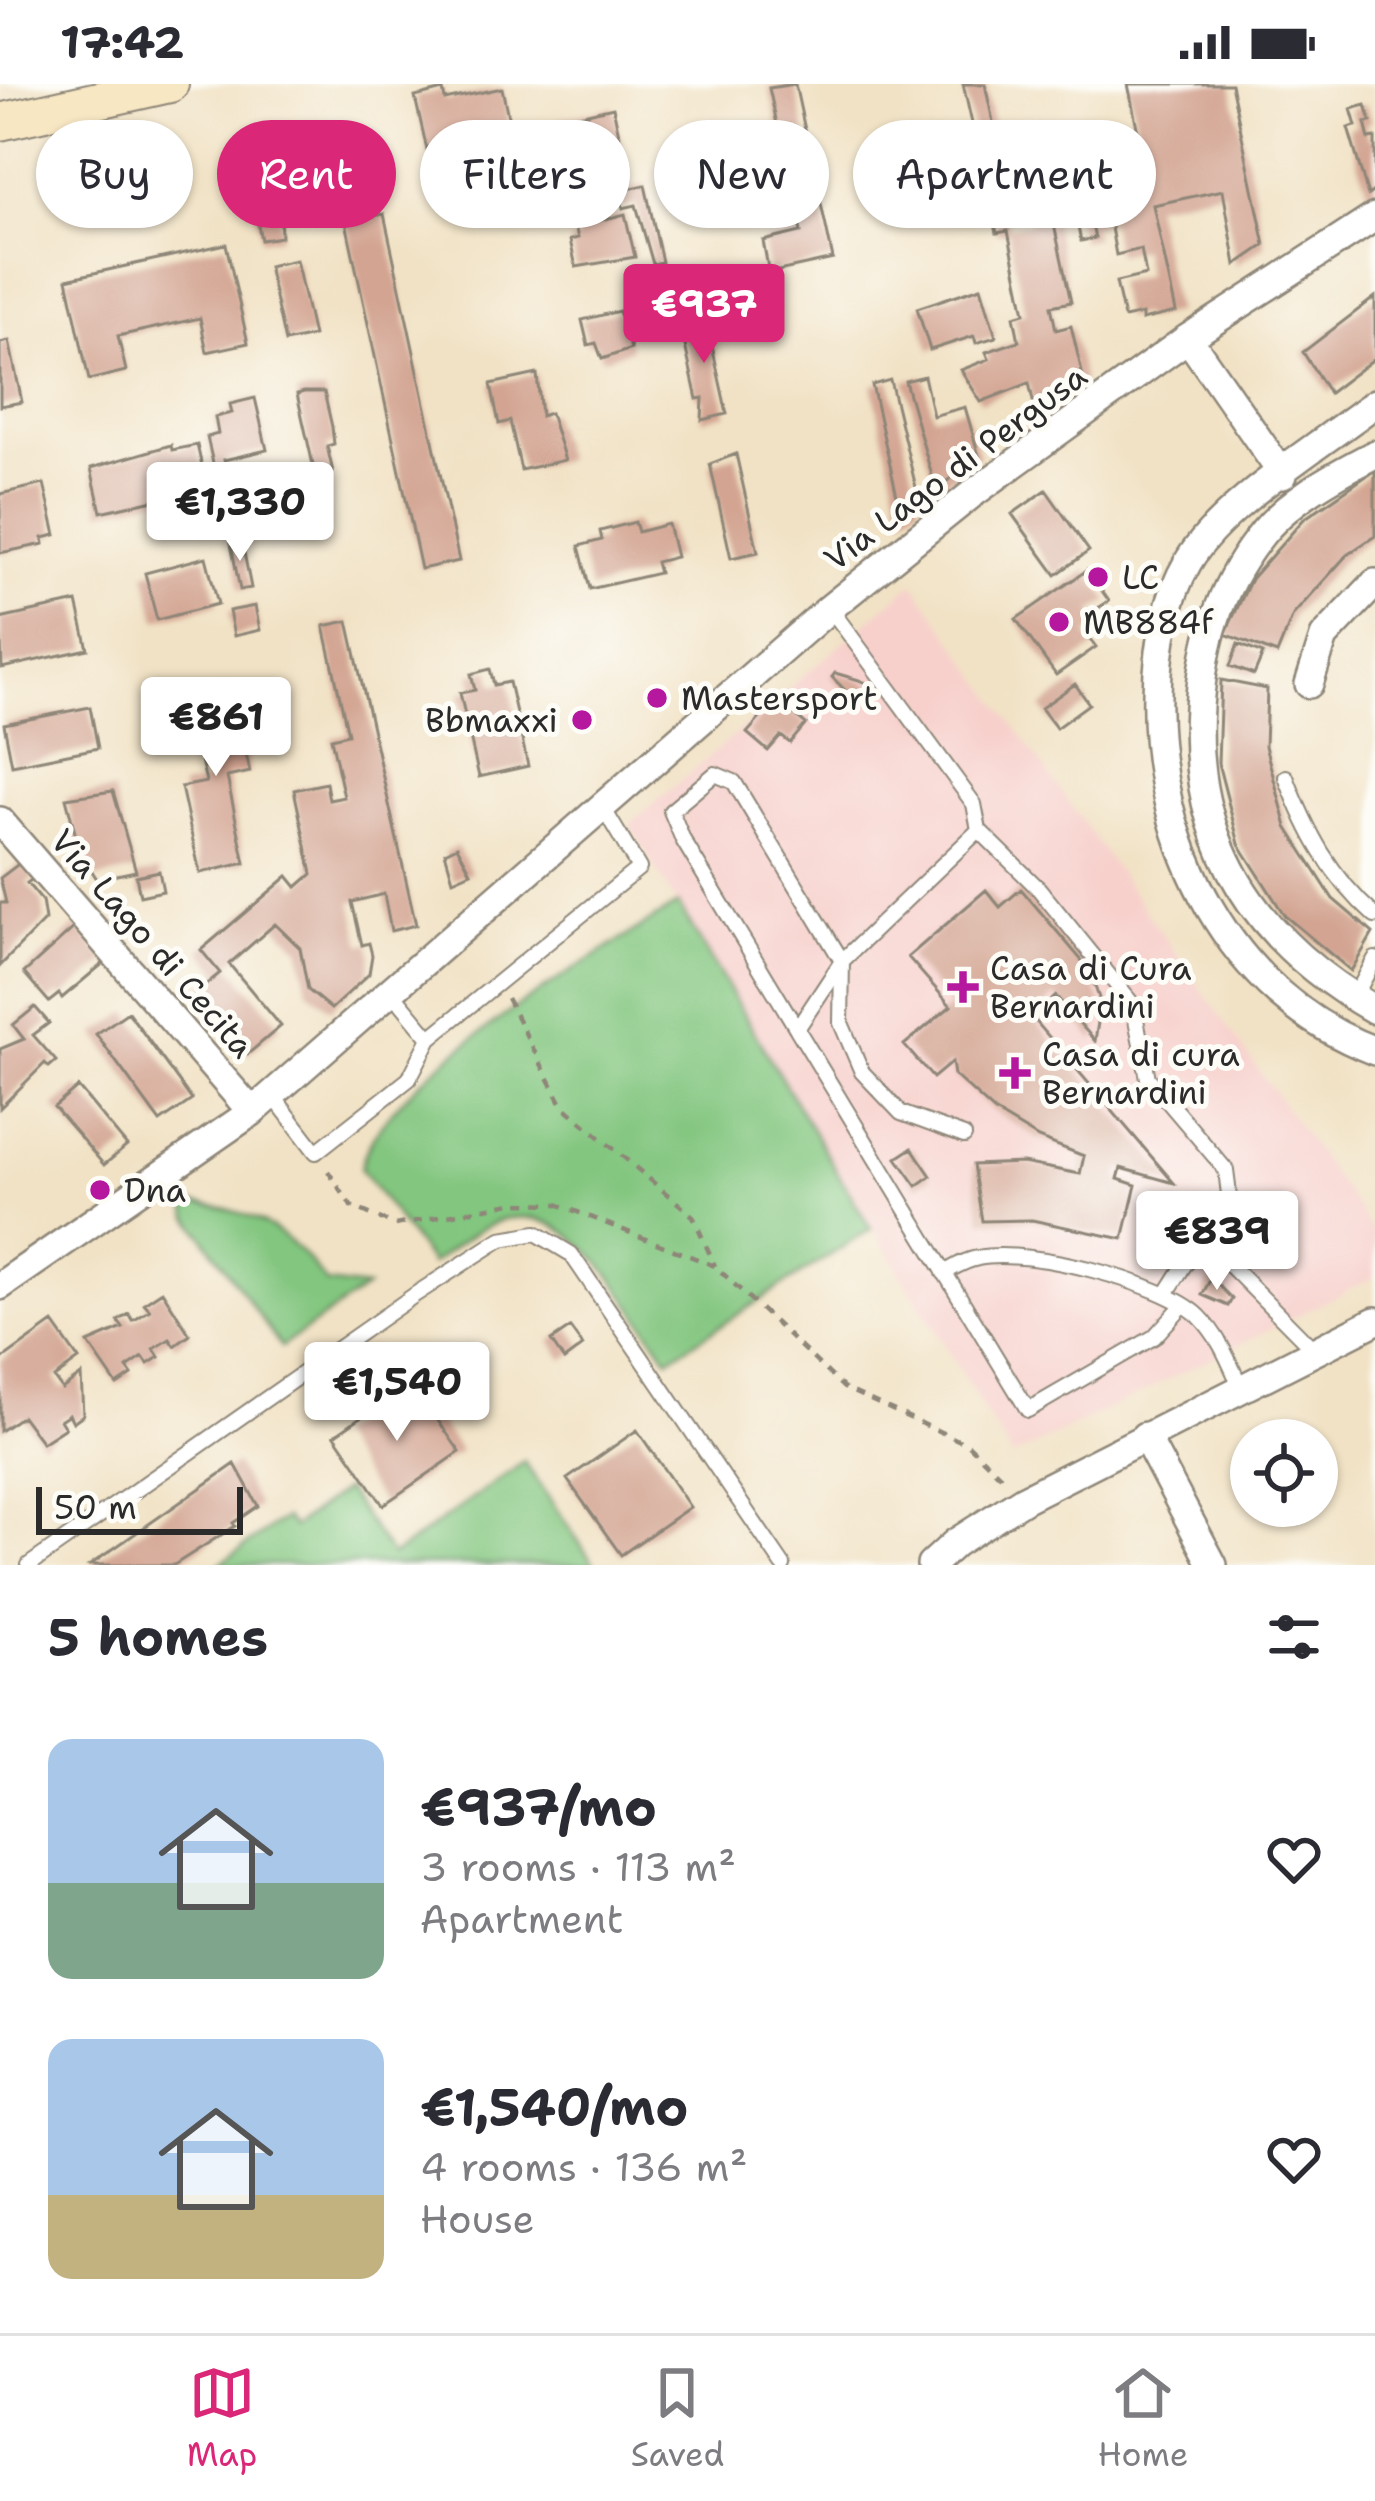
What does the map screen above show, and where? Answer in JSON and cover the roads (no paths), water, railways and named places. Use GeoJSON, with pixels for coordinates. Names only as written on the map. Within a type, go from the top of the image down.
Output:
{"type":"FeatureCollection","features":[{"type":"Feature","properties":{"kind":"main road"},"geometry":{"type":"LineString","coordinates":[[0,122],[170,84]]}},
{"type":"Feature","properties":{"kind":"street","name":"Via Lago di Pergusa"},"geometry":{"type":"LineString","coordinates":[[0,1286],[261,1102],[830,608],[972,494],[1188,338],[1375,217]]}},
{"type":"Feature","properties":{"kind":"street"},"geometry":{"type":"LineString","coordinates":[[1188,338],[1283,475]]}},
{"type":"Feature","properties":{"kind":"street"},"geometry":{"type":"LineString","coordinates":[[1375,403],[1222,518],[1188,562],[1158,654],[1155,754],[1173,834],[1203,901],[1248,963],[1295,1005],[1375,1051]]}},
{"type":"Feature","properties":{"kind":"street"},"geometry":{"type":"LineString","coordinates":[[1365,1004],[1276,937],[1236,883],[1206,819],[1197,746],[1202,661],[1219,597],[1261,534],[1324,480],[1375,454]]}},
{"type":"Feature","properties":{"kind":"street"},"geometry":{"type":"LineString","coordinates":[[1309,684],[1324,637],[1375,583]]}},
{"type":"Feature","properties":{"kind":"street"},"geometry":{"type":"LineString","coordinates":[[1158,654],[1202,661]]}},
{"type":"Feature","properties":{"kind":"street","name":"Via Lago di Cecita"},"geometry":{"type":"LineString","coordinates":[[0,820],[261,1102]]}},
{"type":"Feature","properties":{"kind":"street"},"geometry":{"type":"LineString","coordinates":[[931,1565],[1024,1499],[1375,1321]]}},
{"type":"Feature","properties":{"kind":"street"},"geometry":{"type":"LineString","coordinates":[[1145,1436],[1213,1565]]}},
{"type":"Feature","properties":{"kind":"lane"},"geometry":{"type":"LineString","coordinates":[[830,608],[974,804],[979,830],[1039,889],[1133,1005],[1148,1078],[1226,1170],[1230,1203],[1208,1243],[1166,1294]]}},
{"type":"Feature","properties":{"kind":"lane"},"geometry":{"type":"LineString","coordinates":[[964,1136],[902,1113],[862,1072],[841,1023],[842,961],[734,782],[715,774],[671,811],[683,841],[1028,1410],[1154,1337],[1183,1305]]}},
{"type":"Feature","properties":{"kind":"lane"},"geometry":{"type":"LineString","coordinates":[[1286,777],[1307,834],[1346,890],[1375,916]]}},
{"type":"Feature","properties":{"kind":"lane"},"geometry":{"type":"LineString","coordinates":[[261,1102],[316,1153],[410,1079],[430,1038],[639,868],[602,806]]}},
{"type":"Feature","properties":{"kind":"lane"},"geometry":{"type":"LineString","coordinates":[[797,1029],[842,961],[979,830]]}},
{"type":"Feature","properties":{"kind":"lane"},"geometry":{"type":"LineString","coordinates":[[1365,1004],[1375,959]]}},
{"type":"Feature","properties":{"kind":"lane"},"geometry":{"type":"LineString","coordinates":[[389,989],[430,1038]]}},
{"type":"Feature","properties":{"kind":"lane"},"geometry":{"type":"LineString","coordinates":[[29,1565],[416,1294],[502,1239],[536,1233],[571,1254],[783,1565]]}},
{"type":"Feature","properties":{"kind":"lane"},"geometry":{"type":"LineString","coordinates":[[1208,1243],[1315,1351]]}},
{"type":"Feature","properties":{"kind":"lane"},"geometry":{"type":"LineString","coordinates":[[944,1274],[980,1257],[1012,1255],[1166,1294],[1218,1337],[1241,1388]]}},
{"type":"Feature","properties":{"kind":"place","name":"LC"},"geometry":{"type":"Point","coordinates":[1098,577]}},
{"type":"Feature","properties":{"kind":"place","name":"MB884f"},"geometry":{"type":"Point","coordinates":[1059,622]}},
{"type":"Feature","properties":{"kind":"place","name":"Mastersport"},"geometry":{"type":"Point","coordinates":[657,698]}},
{"type":"Feature","properties":{"kind":"place","name":"Bbmaxxi"},"geometry":{"type":"Point","coordinates":[582,720]}},
{"type":"Feature","properties":{"kind":"place","name":"Casa di Cura Bernardini"},"geometry":{"type":"Point","coordinates":[963,987]}},
{"type":"Feature","properties":{"kind":"place","name":"Casa di cura Bernardini"},"geometry":{"type":"Point","coordinates":[1015,1073]}},
{"type":"Feature","properties":{"kind":"place","name":"Dna"},"geometry":{"type":"Point","coordinates":[100,1190]}}]}
